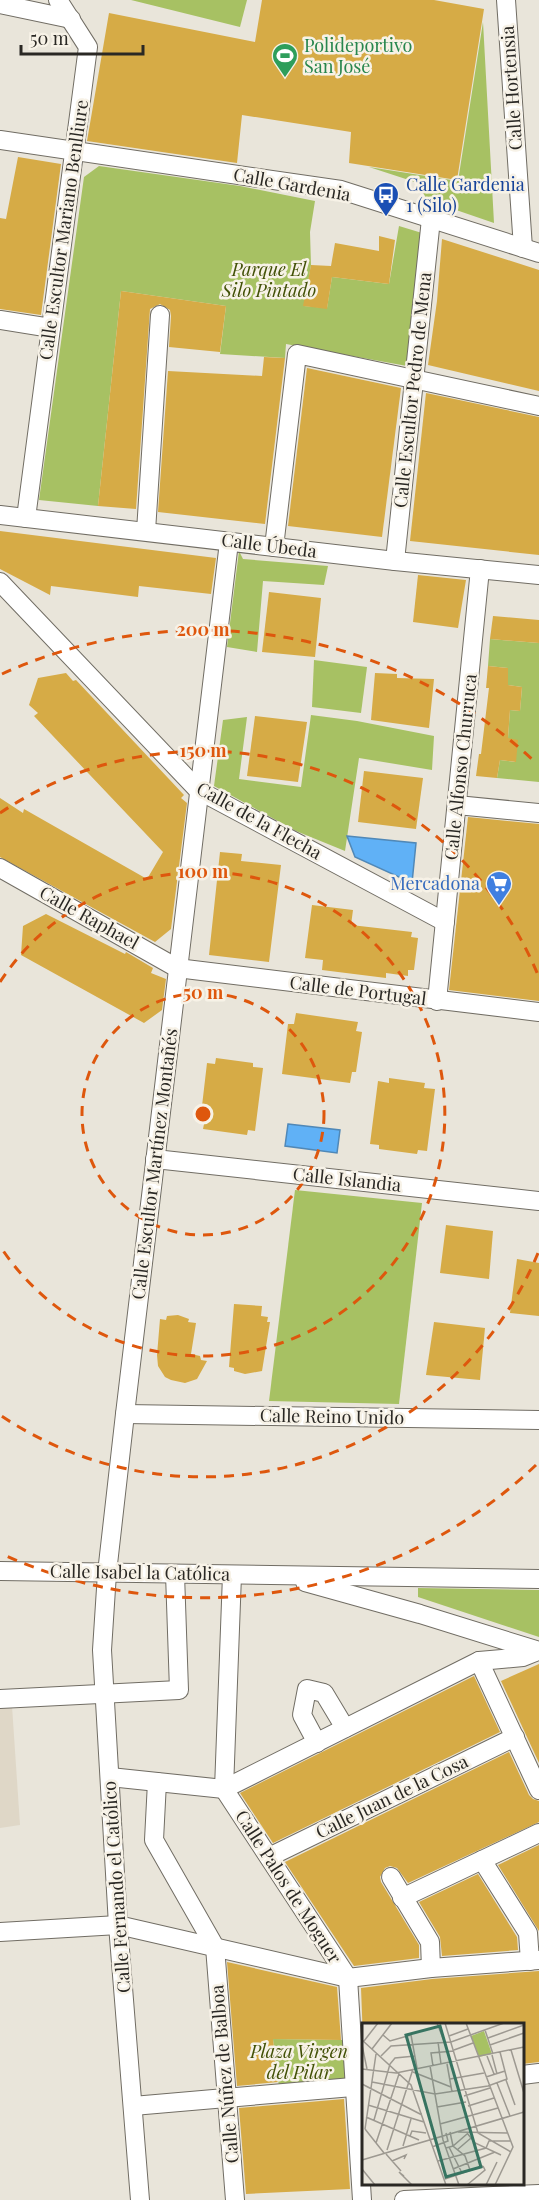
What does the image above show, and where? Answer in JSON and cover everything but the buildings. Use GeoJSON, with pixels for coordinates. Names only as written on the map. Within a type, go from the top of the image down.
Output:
{"type":"FeatureCollection","features":[{"type":"Feature","properties":{"kind":"street","name":"Calle Escultor Mariano Benlliure"},"geometry":{"type":"LineString","coordinates":[[26,518],[88,47],[58,0]]}},
{"type":"Feature","properties":{"kind":"street","name":"Calle Hortensia"},"geometry":{"type":"LineString","coordinates":[[506,0],[531,251]]}},
{"type":"Feature","properties":{"kind":"street"},"geometry":{"type":"LineString","coordinates":[[0,4],[71,19]]}},
{"type":"Feature","properties":{"kind":"street","name":"Calle Gardenia"},"geometry":{"type":"LineString","coordinates":[[0,140],[341,190],[531,251]]}},
{"type":"Feature","properties":{"kind":"street","name":"Calle Escultor Pedro de Mena"},"geometry":{"type":"LineString","coordinates":[[395,561],[431,219]]}},
{"type":"Feature","properties":{"kind":"street"},"geometry":{"type":"LineString","coordinates":[[146,531],[160,315]]}},
{"type":"Feature","properties":{"kind":"street"},"geometry":{"type":"LineString","coordinates":[[0,321],[51,328]]}},
{"type":"Feature","properties":{"kind":"street"},"geometry":{"type":"LineString","coordinates":[[274,547],[297,354],[539,406]]}},
{"type":"Feature","properties":{"kind":"street","name":"Calle Úbeda"},"geometry":{"type":"LineString","coordinates":[[0,515],[395,561],[539,574]]}},
{"type":"Feature","properties":{"kind":"street","name":"Calle Escultor Martínez Montañés"},"geometry":{"type":"LineString","coordinates":[[107,1573],[229,542]]}},
{"type":"Feature","properties":{"kind":"street","name":"Calle Alfonso Churruca"},"geometry":{"type":"LineString","coordinates":[[437,1001],[480,569]]}},
{"type":"Feature","properties":{"kind":"street","name":"Calle de la Flecha"},"geometry":{"type":"LineString","coordinates":[[0,582],[198,790],[445,922]]}},
{"type":"Feature","properties":{"kind":"street"},"geometry":{"type":"LineString","coordinates":[[457,805],[539,813]]}},
{"type":"Feature","properties":{"kind":"street","name":"Calle Raphael"},"geometry":{"type":"LineString","coordinates":[[0,868],[177,968]]}},
{"type":"Feature","properties":{"kind":"street","name":"Calle de Portugal"},"geometry":{"type":"LineString","coordinates":[[177,968],[539,1012]]}},
{"type":"Feature","properties":{"kind":"street","name":"Calle Islandia"},"geometry":{"type":"LineString","coordinates":[[155,1159],[539,1201]]}},
{"type":"Feature","properties":{"kind":"street","name":"Calle Reino Unido"},"geometry":{"type":"LineString","coordinates":[[125,1414],[539,1420]]}},
{"type":"Feature","properties":{"kind":"street","name":"Calle Isabel la Católica"},"geometry":{"type":"LineString","coordinates":[[0,1571],[539,1579]]}},
{"type":"Feature","properties":{"kind":"street","name":"Calle Fernando el Católico"},"geometry":{"type":"LineString","coordinates":[[107,1573],[102,1650],[118,1925],[140,2200]]}},
{"type":"Feature","properties":{"kind":"street"},"geometry":{"type":"LineString","coordinates":[[0,1699],[179,1690],[175,1574]]}},
{"type":"Feature","properties":{"kind":"street"},"geometry":{"type":"LineString","coordinates":[[224,1789],[232,1575]]}},
{"type":"Feature","properties":{"kind":"street","name":"Calle Isabel la Católica"},"geometry":{"type":"LineString","coordinates":[[281,1575],[420,1614],[539,1651]]}},
{"type":"Feature","properties":{"kind":"street","name":"Calle Isabel la Católica"},"geometry":{"type":"LineString","coordinates":[[399,1577],[399,1595],[420,1614]]}},
{"type":"Feature","properties":{"kind":"street"},"geometry":{"type":"LineString","coordinates":[[110,1777],[224,1789],[478,1661],[523,1657],[539,1651]]}},
{"type":"Feature","properties":{"kind":"street"},"geometry":{"type":"LineString","coordinates":[[478,1661],[539,1790]]}},
{"type":"Feature","properties":{"kind":"street"},"geometry":{"type":"LineString","coordinates":[[317,1743],[302,1715],[307,1689],[324,1693],[345,1728]]}},
{"type":"Feature","properties":{"kind":"street","name":"Calle Juan de la Cosa"},"geometry":{"type":"LineString","coordinates":[[269,1857],[515,1737]]}},
{"type":"Feature","properties":{"kind":"street"},"geometry":{"type":"LineString","coordinates":[[157,1782],[154,1840],[215,1947]]}},
{"type":"Feature","properties":{"kind":"street","name":"Calle Palos de Moguer"},"geometry":{"type":"LineString","coordinates":[[224,1789],[348,1978],[359,2086],[362,2200]]}},
{"type":"Feature","properties":{"kind":"street"},"geometry":{"type":"LineString","coordinates":[[402,1898],[539,1833]]}},
{"type":"Feature","properties":{"kind":"street"},"geometry":{"type":"LineString","coordinates":[[0,1932],[118,1925],[348,1978],[431,1968],[535,1961],[528,1933],[482,1860]]}},
{"type":"Feature","properties":{"kind":"street"},"geometry":{"type":"LineString","coordinates":[[391,1877],[430,1942],[431,1968]]}},
{"type":"Feature","properties":{"kind":"street","name":"Calle Núñez de Balboa"},"geometry":{"type":"LineString","coordinates":[[215,1947],[235,2200]]}},
{"type":"Feature","properties":{"kind":"street"},"geometry":{"type":"LineString","coordinates":[[524,2074],[539,2073]]}},
{"type":"Feature","properties":{"kind":"street"},"geometry":{"type":"LineString","coordinates":[[133,2106],[359,2086]]}},
{"type":"Feature","properties":{"kind":"street"},"geometry":{"type":"LineString","coordinates":[[404,2200],[539,2194]]}},
{"type":"Feature","properties":{"kind":"shaded area"},"geometry":{"type":"Polygon","coordinates":[[[12,1706],[20,1825],[0,1828],[0,1707],[12,1706]]]}},
{"type":"Feature","properties":{"kind":"green space"},"geometry":{"type":"Polygon","coordinates":[[[131,0],[247,0],[240,27],[131,0]]]}},
{"type":"Feature","properties":{"kind":"green space"},"geometry":{"type":"Polygon","coordinates":[[[483,22],[494,223],[427,200],[418,183],[369,167],[458,181],[483,22]]]}},
{"type":"Feature","properties":{"kind":"green space","name":"Parque El Silo Pintado"},"geometry":{"type":"Polygon","coordinates":[[[99,166],[240,186],[315,201],[310,232],[311,265],[304,306],[327,308],[332,277],[389,284],[399,226],[422,233],[407,366],[286,344],[285,358],[220,354],[226,306],[121,291],[98,506],[39,500],[84,177],[99,166]]]}},
{"type":"Feature","properties":{"kind":"green space"},"geometry":{"type":"Polygon","coordinates":[[[239,551],[243,559],[328,566],[324,585],[263,581],[257,652],[227,647],[239,551]]]}},
{"type":"Feature","properties":{"kind":"green space"},"geometry":{"type":"Polygon","coordinates":[[[490,639],[539,643],[539,782],[497,778],[500,760],[515,762],[508,738],[510,710],[520,711],[522,687],[508,685],[508,668],[488,666],[490,639]]]}},
{"type":"Feature","properties":{"kind":"green space"},"geometry":{"type":"Polygon","coordinates":[[[314,660],[367,667],[361,713],[312,707],[314,660]]]}},
{"type":"Feature","properties":{"kind":"green space"},"geometry":{"type":"Polygon","coordinates":[[[311,715],[357,721],[434,736],[432,770],[359,758],[345,851],[296,831],[214,786],[223,720],[247,717],[239,779],[301,787],[311,715]]]}},
{"type":"Feature","properties":{"kind":"green space"},"geometry":{"type":"Polygon","coordinates":[[[295,1190],[422,1203],[399,1404],[269,1401],[295,1190]]]}},
{"type":"Feature","properties":{"kind":"green space"},"geometry":{"type":"Polygon","coordinates":[[[418,1588],[539,1590],[539,1637],[418,1597],[418,1588]]]}},
{"type":"Feature","properties":{"kind":"green space","name":"Plaza Virgen del Pilar"},"geometry":{"type":"Polygon","coordinates":[[[273,2039],[345,2040],[346,2081],[279,2087],[273,2039]]]}},
{"type":"Feature","properties":{"kind":"water"},"geometry":{"type":"Polygon","coordinates":[[[347,836],[416,843],[412,883],[355,857],[347,836]]]}},
{"type":"Feature","properties":{"kind":"water"},"geometry":{"type":"Polygon","coordinates":[[[288,1124],[340,1130],[337,1153],[285,1146],[288,1124]]]}},
{"type":"Feature","properties":{"kind":"place","name":"Polideportivo San José"},"geometry":{"type":"Point","coordinates":[285,79]}},
{"type":"Feature","properties":{"kind":"place","name":"Calle Gardenia 1 (Silo)"},"geometry":{"type":"Point","coordinates":[386,218]}},
{"type":"Feature","properties":{"kind":"place","name":"Mercadona"},"geometry":{"type":"Point","coordinates":[499,907]}}]}
